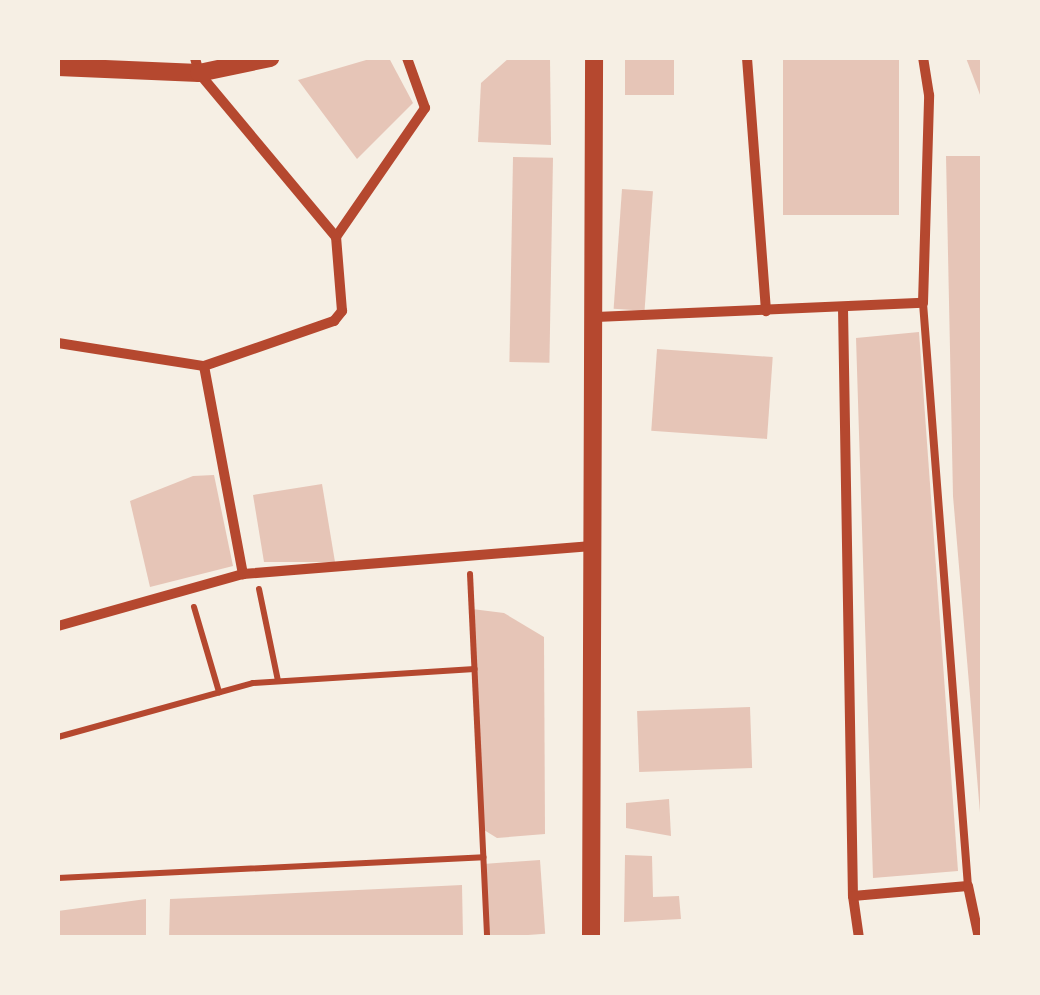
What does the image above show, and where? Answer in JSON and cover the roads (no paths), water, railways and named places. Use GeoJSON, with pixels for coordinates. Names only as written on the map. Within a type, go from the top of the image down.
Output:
{"type":"FeatureCollection","features":[{"type":"Feature","properties":{"kind":"street"},"geometry":{"type":"LineString","coordinates":[[58,67],[197,65],[270,58]]}},
{"type":"Feature","properties":{"kind":"street"},"geometry":{"type":"LineString","coordinates":[[336,236],[425,108],[407,58]]}},
{"type":"Feature","properties":{"kind":"street"},"geometry":{"type":"LineString","coordinates":[[591,938],[594,58]]}},
{"type":"Feature","properties":{"kind":"street"},"geometry":{"type":"LineString","coordinates":[[747,58],[766,312]]}},
{"type":"Feature","properties":{"kind":"street"},"geometry":{"type":"LineString","coordinates":[[596,318],[924,303],[929,95],[923,58]]}},
{"type":"Feature","properties":{"kind":"street"},"geometry":{"type":"LineString","coordinates":[[58,343],[204,366],[334,321],[345,298],[336,236],[197,65]]}},
{"type":"Feature","properties":{"kind":"street"},"geometry":{"type":"LineString","coordinates":[[842,308],[853,896],[859,938]]}},
{"type":"Feature","properties":{"kind":"street"},"geometry":{"type":"LineString","coordinates":[[204,366],[243,574]]}},
{"type":"Feature","properties":{"kind":"street"},"geometry":{"type":"LineString","coordinates":[[58,626],[243,574],[592,546]]}},
{"type":"Feature","properties":{"kind":"street"},"geometry":{"type":"LineString","coordinates":[[853,896],[968,886],[979,938]]}},
{"type":"Feature","properties":{"kind":"lane"},"geometry":{"type":"LineString","coordinates":[[924,303],[968,886]]}}]}
